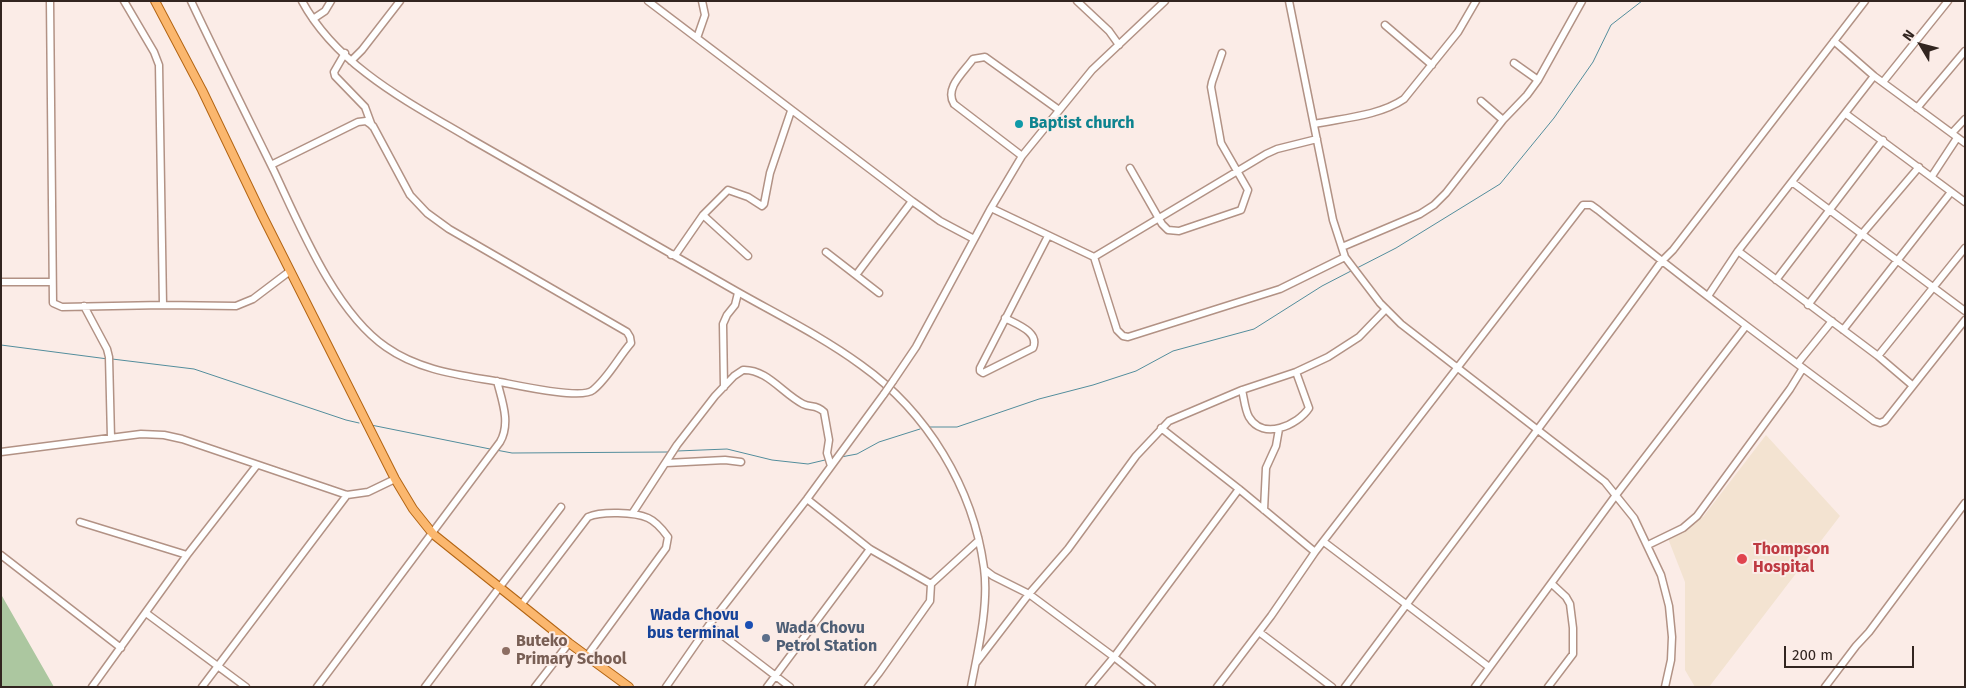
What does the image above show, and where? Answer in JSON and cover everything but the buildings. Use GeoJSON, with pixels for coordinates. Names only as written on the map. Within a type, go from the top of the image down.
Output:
{"type":"FeatureCollection","features":[{"type":"Feature","properties":{"kind":"main road"},"geometry":{"type":"LineString","coordinates":[[155,1],[202,90],[290,271],[395,479],[414,509],[432,534],[569,643],[629,687]]}},
{"type":"Feature","properties":{"kind":"street"},"geometry":{"type":"LineString","coordinates":[[50,1],[52,301],[55,305],[62,307],[236,306],[253,299],[290,271]]}},
{"type":"Feature","properties":{"kind":"street"},"geometry":{"type":"LineString","coordinates":[[124,1],[154,52],[158,65],[163,305]]}},
{"type":"Feature","properties":{"kind":"street"},"geometry":{"type":"LineString","coordinates":[[191,1],[318,261],[350,311],[364,328],[387,348],[420,365],[452,373],[568,393],[590,393],[602,381],[631,343],[627,332],[449,229],[427,213],[410,195],[373,126],[365,107],[335,76],[334,72],[344,53]]}},
{"type":"Feature","properties":{"kind":"street"},"geometry":{"type":"LineString","coordinates":[[302,1],[313,19],[351,61],[400,97],[671,255],[830,344],[860,365],[905,404],[936,443],[955,474],[967,501],[985,570],[984,612],[971,687]]}},
{"type":"Feature","properties":{"kind":"street"},"geometry":{"type":"LineString","coordinates":[[313,19],[324,11],[331,1]]}},
{"type":"Feature","properties":{"kind":"street"},"geometry":{"type":"LineString","coordinates":[[351,61],[362,50],[400,1]]}},
{"type":"Feature","properties":{"kind":"street"},"geometry":{"type":"LineString","coordinates":[[648,1],[912,201],[940,221],[974,239]]}},
{"type":"Feature","properties":{"kind":"street"},"geometry":{"type":"LineString","coordinates":[[696,38],[706,15],[702,1]]}},
{"type":"Feature","properties":{"kind":"street"},"geometry":{"type":"LineString","coordinates":[[1077,1],[1109,31],[1119,45]]}},
{"type":"Feature","properties":{"kind":"street"},"geometry":{"type":"LineString","coordinates":[[666,687],[710,625],[807,499],[916,347],[991,208],[1022,156],[1092,70],[1165,1]]}},
{"type":"Feature","properties":{"kind":"street"},"geometry":{"type":"LineString","coordinates":[[1289,1],[1334,220],[1345,257],[1386,309],[1408,330],[1605,482],[1634,518],[1661,576],[1669,606],[1671,652],[1665,687]]}},
{"type":"Feature","properties":{"kind":"street"},"geometry":{"type":"LineString","coordinates":[[1314,124],[1393,106],[1404,99],[1458,32],[1476,1]]}},
{"type":"Feature","properties":{"kind":"street"},"geometry":{"type":"LineString","coordinates":[[1342,247],[1420,214],[1434,205],[1446,193],[1503,120],[1527,95],[1538,80],[1582,1]]}},
{"type":"Feature","properties":{"kind":"street"},"geometry":{"type":"LineString","coordinates":[[1345,687],[1536,429],[1596,353],[1661,262],[1673,250],[1865,1]]}},
{"type":"Feature","properties":{"kind":"street"},"geometry":{"type":"LineString","coordinates":[[1883,82],[1948,1]]}},
{"type":"Feature","properties":{"kind":"street"},"geometry":{"type":"LineString","coordinates":[[1385,25],[1432,65]]}},
{"type":"Feature","properties":{"kind":"street"},"geometry":{"type":"LineString","coordinates":[[1834,41],[1874,76],[1965,143]]}},
{"type":"Feature","properties":{"kind":"street"},"geometry":{"type":"LineString","coordinates":[[1917,108],[1965,51]]}},
{"type":"Feature","properties":{"kind":"street"},"geometry":{"type":"LineString","coordinates":[[1130,168],[1168,230],[1180,231],[1241,210],[1248,190],[1221,143],[1212,94],[1212,82],[1222,53]]}},
{"type":"Feature","properties":{"kind":"street"},"geometry":{"type":"LineString","coordinates":[[1022,156],[954,104],[952,88],[973,59],[985,57],[1059,110]]}},
{"type":"Feature","properties":{"kind":"street"},"geometry":{"type":"LineString","coordinates":[[1514,63],[1538,80]]}},
{"type":"Feature","properties":{"kind":"street"},"geometry":{"type":"LineString","coordinates":[[1708,296],[1738,251],[1874,76]]}},
{"type":"Feature","properties":{"kind":"street"},"geometry":{"type":"LineString","coordinates":[[1481,101],[1503,120]]}},
{"type":"Feature","properties":{"kind":"street"},"geometry":{"type":"LineString","coordinates":[[671,255],[676,254],[703,215],[728,190],[748,197],[762,206],[764,204],[770,173],[791,111]]}},
{"type":"Feature","properties":{"kind":"street"},"geometry":{"type":"LineString","coordinates":[[1846,114],[1965,202]]}},
{"type":"Feature","properties":{"kind":"street"},"geometry":{"type":"LineString","coordinates":[[1932,176],[1965,119]]}},
{"type":"Feature","properties":{"kind":"street"},"geometry":{"type":"LineString","coordinates":[[271,165],[358,122],[366,121],[373,126]]}},
{"type":"Feature","properties":{"kind":"street"},"geometry":{"type":"LineString","coordinates":[[1094,258],[1266,154],[1277,149],[1317,140]]}},
{"type":"Feature","properties":{"kind":"street"},"geometry":{"type":"LineString","coordinates":[[1776,280],[1883,140]]}},
{"type":"Feature","properties":{"kind":"street"},"geometry":{"type":"LineString","coordinates":[[1808,305],[1862,234],[1919,167]]}},
{"type":"Feature","properties":{"kind":"street"},"geometry":{"type":"LineString","coordinates":[[1792,182],[1965,311]]}},
{"type":"Feature","properties":{"kind":"street"},"geometry":{"type":"LineString","coordinates":[[1843,330],[1950,192]]}},
{"type":"Feature","properties":{"kind":"street"},"geometry":{"type":"LineString","coordinates":[[856,275],[912,201]]}},
{"type":"Feature","properties":{"kind":"street"},"geometry":{"type":"LineString","coordinates":[[1217,687],[1315,552],[1583,205],[1591,205],[1598,210],[1661,262],[1874,421],[1880,423],[1885,421],[1965,320]]}},
{"type":"Feature","properties":{"kind":"street"},"geometry":{"type":"LineString","coordinates":[[991,208],[1094,258],[1117,330],[1123,336],[1128,337],[1280,289],[1345,257]]}},
{"type":"Feature","properties":{"kind":"street"},"geometry":{"type":"LineString","coordinates":[[703,215],[748,256]]}},
{"type":"Feature","properties":{"kind":"street"},"geometry":{"type":"LineString","coordinates":[[1005,318],[1030,332],[1034,337],[1035,345],[1033,348],[983,373],[980,371],[980,368],[1005,318],[1048,236]]}},
{"type":"Feature","properties":{"kind":"street"},"geometry":{"type":"LineString","coordinates":[[1878,356],[1965,248]]}},
{"type":"Feature","properties":{"kind":"street"},"geometry":{"type":"LineString","coordinates":[[1738,251],[1878,356],[1912,385]]}},
{"type":"Feature","properties":{"kind":"street"},"geometry":{"type":"LineString","coordinates":[[826,252],[880,293]]}},
{"type":"Feature","properties":{"kind":"street"},"geometry":{"type":"LineString","coordinates":[[1,282],[52,282]]}},
{"type":"Feature","properties":{"kind":"street"},"geometry":{"type":"LineString","coordinates":[[724,387],[723,324],[735,305],[738,293]]}},
{"type":"Feature","properties":{"kind":"street"},"geometry":{"type":"LineString","coordinates":[[84,306],[107,349],[110,438]]}},
{"type":"Feature","properties":{"kind":"street"},"geometry":{"type":"LineString","coordinates":[[975,665],[1029,594],[1068,549],[1101,506],[1113,485],[1161,428],[1172,420],[1242,390],[1296,372],[1328,357],[1359,337],[1386,309]]}},
{"type":"Feature","properties":{"kind":"street"},"geometry":{"type":"LineString","coordinates":[[1798,363],[1832,321]]}},
{"type":"Feature","properties":{"kind":"street"},"geometry":{"type":"LineString","coordinates":[[1478,686],[1488,667],[1552,584],[1616,495],[1746,326],[1743,323]]}},
{"type":"Feature","properties":{"kind":"street"},"geometry":{"type":"LineString","coordinates":[[1648,545],[1683,528],[1697,516],[1790,389],[1803,368]]}},
{"type":"Feature","properties":{"kind":"street"},"geometry":{"type":"LineString","coordinates":[[632,514],[677,445],[724,387],[740,371],[750,371],[765,377],[805,405],[820,408],[824,412],[829,440],[827,453],[830,466]]}},
{"type":"Feature","properties":{"kind":"street"},"geometry":{"type":"LineString","coordinates":[[1242,390],[1249,418],[1264,429],[1279,429],[1304,416],[1309,408],[1296,372]]}},
{"type":"Feature","properties":{"kind":"street"},"geometry":{"type":"LineString","coordinates":[[317,687],[505,435],[505,416],[497,381]]}},
{"type":"Feature","properties":{"kind":"street"},"geometry":{"type":"LineString","coordinates":[[1161,428],[1315,552]]}},
{"type":"Feature","properties":{"kind":"street"},"geometry":{"type":"LineString","coordinates":[[1264,510],[1266,468],[1276,446],[1279,429]]}},
{"type":"Feature","properties":{"kind":"street"},"geometry":{"type":"LineString","coordinates":[[1,452],[141,434],[164,435],[182,439],[347,495],[368,492],[395,479]]}},
{"type":"Feature","properties":{"kind":"street"},"geometry":{"type":"LineString","coordinates":[[666,463],[724,460],[741,462]]}},
{"type":"Feature","properties":{"kind":"street"},"geometry":{"type":"LineString","coordinates":[[92,687],[187,555],[257,465]]}},
{"type":"Feature","properties":{"kind":"street"},"geometry":{"type":"LineString","coordinates":[[1089,687],[1114,657],[1239,489]]}},
{"type":"Feature","properties":{"kind":"street"},"geometry":{"type":"LineString","coordinates":[[202,687],[347,495]]}},
{"type":"Feature","properties":{"kind":"street"},"geometry":{"type":"LineString","coordinates":[[807,499],[870,549],[931,584]]}},
{"type":"Feature","properties":{"kind":"street"},"geometry":{"type":"LineString","coordinates":[[1825,687],[1869,632],[1965,504]]}},
{"type":"Feature","properties":{"kind":"street"},"geometry":{"type":"LineString","coordinates":[[425,687],[561,508]]}},
{"type":"Feature","properties":{"kind":"street"},"geometry":{"type":"LineString","coordinates":[[521,605],[588,517],[602,514],[632,514],[647,517],[657,524],[668,537],[668,542],[661,556],[587,656]]}},
{"type":"Feature","properties":{"kind":"street"},"geometry":{"type":"LineString","coordinates":[[80,522],[187,555]]}},
{"type":"Feature","properties":{"kind":"street"},"geometry":{"type":"LineString","coordinates":[[868,687],[930,601],[931,584],[978,541]]}},
{"type":"Feature","properties":{"kind":"street"},"geometry":{"type":"LineString","coordinates":[[1324,542],[1488,667]]}},
{"type":"Feature","properties":{"kind":"street"},"geometry":{"type":"LineString","coordinates":[[767,687],[870,549]]}},
{"type":"Feature","properties":{"kind":"street"},"geometry":{"type":"LineString","coordinates":[[1,556],[121,648]]}},
{"type":"Feature","properties":{"kind":"street"},"geometry":{"type":"LineString","coordinates":[[985,570],[1029,594],[1152,687]]}},
{"type":"Feature","properties":{"kind":"street"},"geometry":{"type":"LineString","coordinates":[[1548,687],[1570,658],[1573,650],[1570,604],[1566,597],[1552,584]]}},
{"type":"Feature","properties":{"kind":"street"},"geometry":{"type":"LineString","coordinates":[[146,613],[246,687]]}},
{"type":"Feature","properties":{"kind":"street"},"geometry":{"type":"LineString","coordinates":[[710,625],[790,687]]}},
{"type":"Feature","properties":{"kind":"street"},"geometry":{"type":"LineString","coordinates":[[1258,632],[1332,687]]}},
{"type":"Feature","properties":{"kind":"street"},"geometry":{"type":"LineString","coordinates":[[535,687],[569,643]]}},
{"type":"Feature","properties":{"kind":"street"},"geometry":{"type":"LineString","coordinates":[[873,687],[879,673]]}},
{"type":"Feature","properties":{"kind":"shaded area","name":"Thompson Hospital"},"geometry":{"type":"Polygon","coordinates":[[[1766,435],[1840,516],[1709,687],[1695,687],[1685,670],[1685,582],[1667,536],[1701,516],[1703,517],[1766,435]]]}},
{"type":"Feature","properties":{"kind":"green space"},"geometry":{"type":"Polygon","coordinates":[[[1,594],[2,596],[54,687],[1,687],[1,594]]]}},
{"type":"Feature","properties":{"kind":"waterway"},"geometry":{"type":"LineString","coordinates":[[1357,268],[1396,248],[1500,184],[1554,118],[1593,62],[1611,25],[1642,1]]}},
{"type":"Feature","properties":{"kind":"waterway"},"geometry":{"type":"LineString","coordinates":[[928,427],[957,427],[1039,399],[1093,385],[1136,371],[1173,351],[1254,329],[1322,286],[1351,271]]}},
{"type":"Feature","properties":{"kind":"waterway"},"geometry":{"type":"LineString","coordinates":[[1,345],[108,359]]}},
{"type":"Feature","properties":{"kind":"waterway"},"geometry":{"type":"LineString","coordinates":[[112,359],[194,369],[359,423]]}},
{"type":"Feature","properties":{"kind":"waterway"},"geometry":{"type":"LineString","coordinates":[[371,425],[490,449]]}},
{"type":"Feature","properties":{"kind":"waterway"},"geometry":{"type":"LineString","coordinates":[[841,457],[857,454],[879,442],[920,429]]}},
{"type":"Feature","properties":{"kind":"waterway"},"geometry":{"type":"LineString","coordinates":[[677,451],[727,449],[772,460],[808,464],[825,460]]}},
{"type":"Feature","properties":{"kind":"waterway"},"geometry":{"type":"LineString","coordinates":[[496,450],[512,453],[670,452]]}},
{"type":"Feature","properties":{"kind":"place","name":"Baptist church"},"geometry":{"type":"Point","coordinates":[1019,124]}},
{"type":"Feature","properties":{"kind":"place","name":"Thompson Hospital"},"geometry":{"type":"Point","coordinates":[1742,559]}},
{"type":"Feature","properties":{"kind":"place","name":"Wada Chovu bus terminal"},"geometry":{"type":"Point","coordinates":[749,625]}},
{"type":"Feature","properties":{"kind":"place","name":"Wada Chovu Petrol Station"},"geometry":{"type":"Point","coordinates":[766,638]}},
{"type":"Feature","properties":{"kind":"place","name":"Buteko Primary School"},"geometry":{"type":"Point","coordinates":[506,651]}}]}
